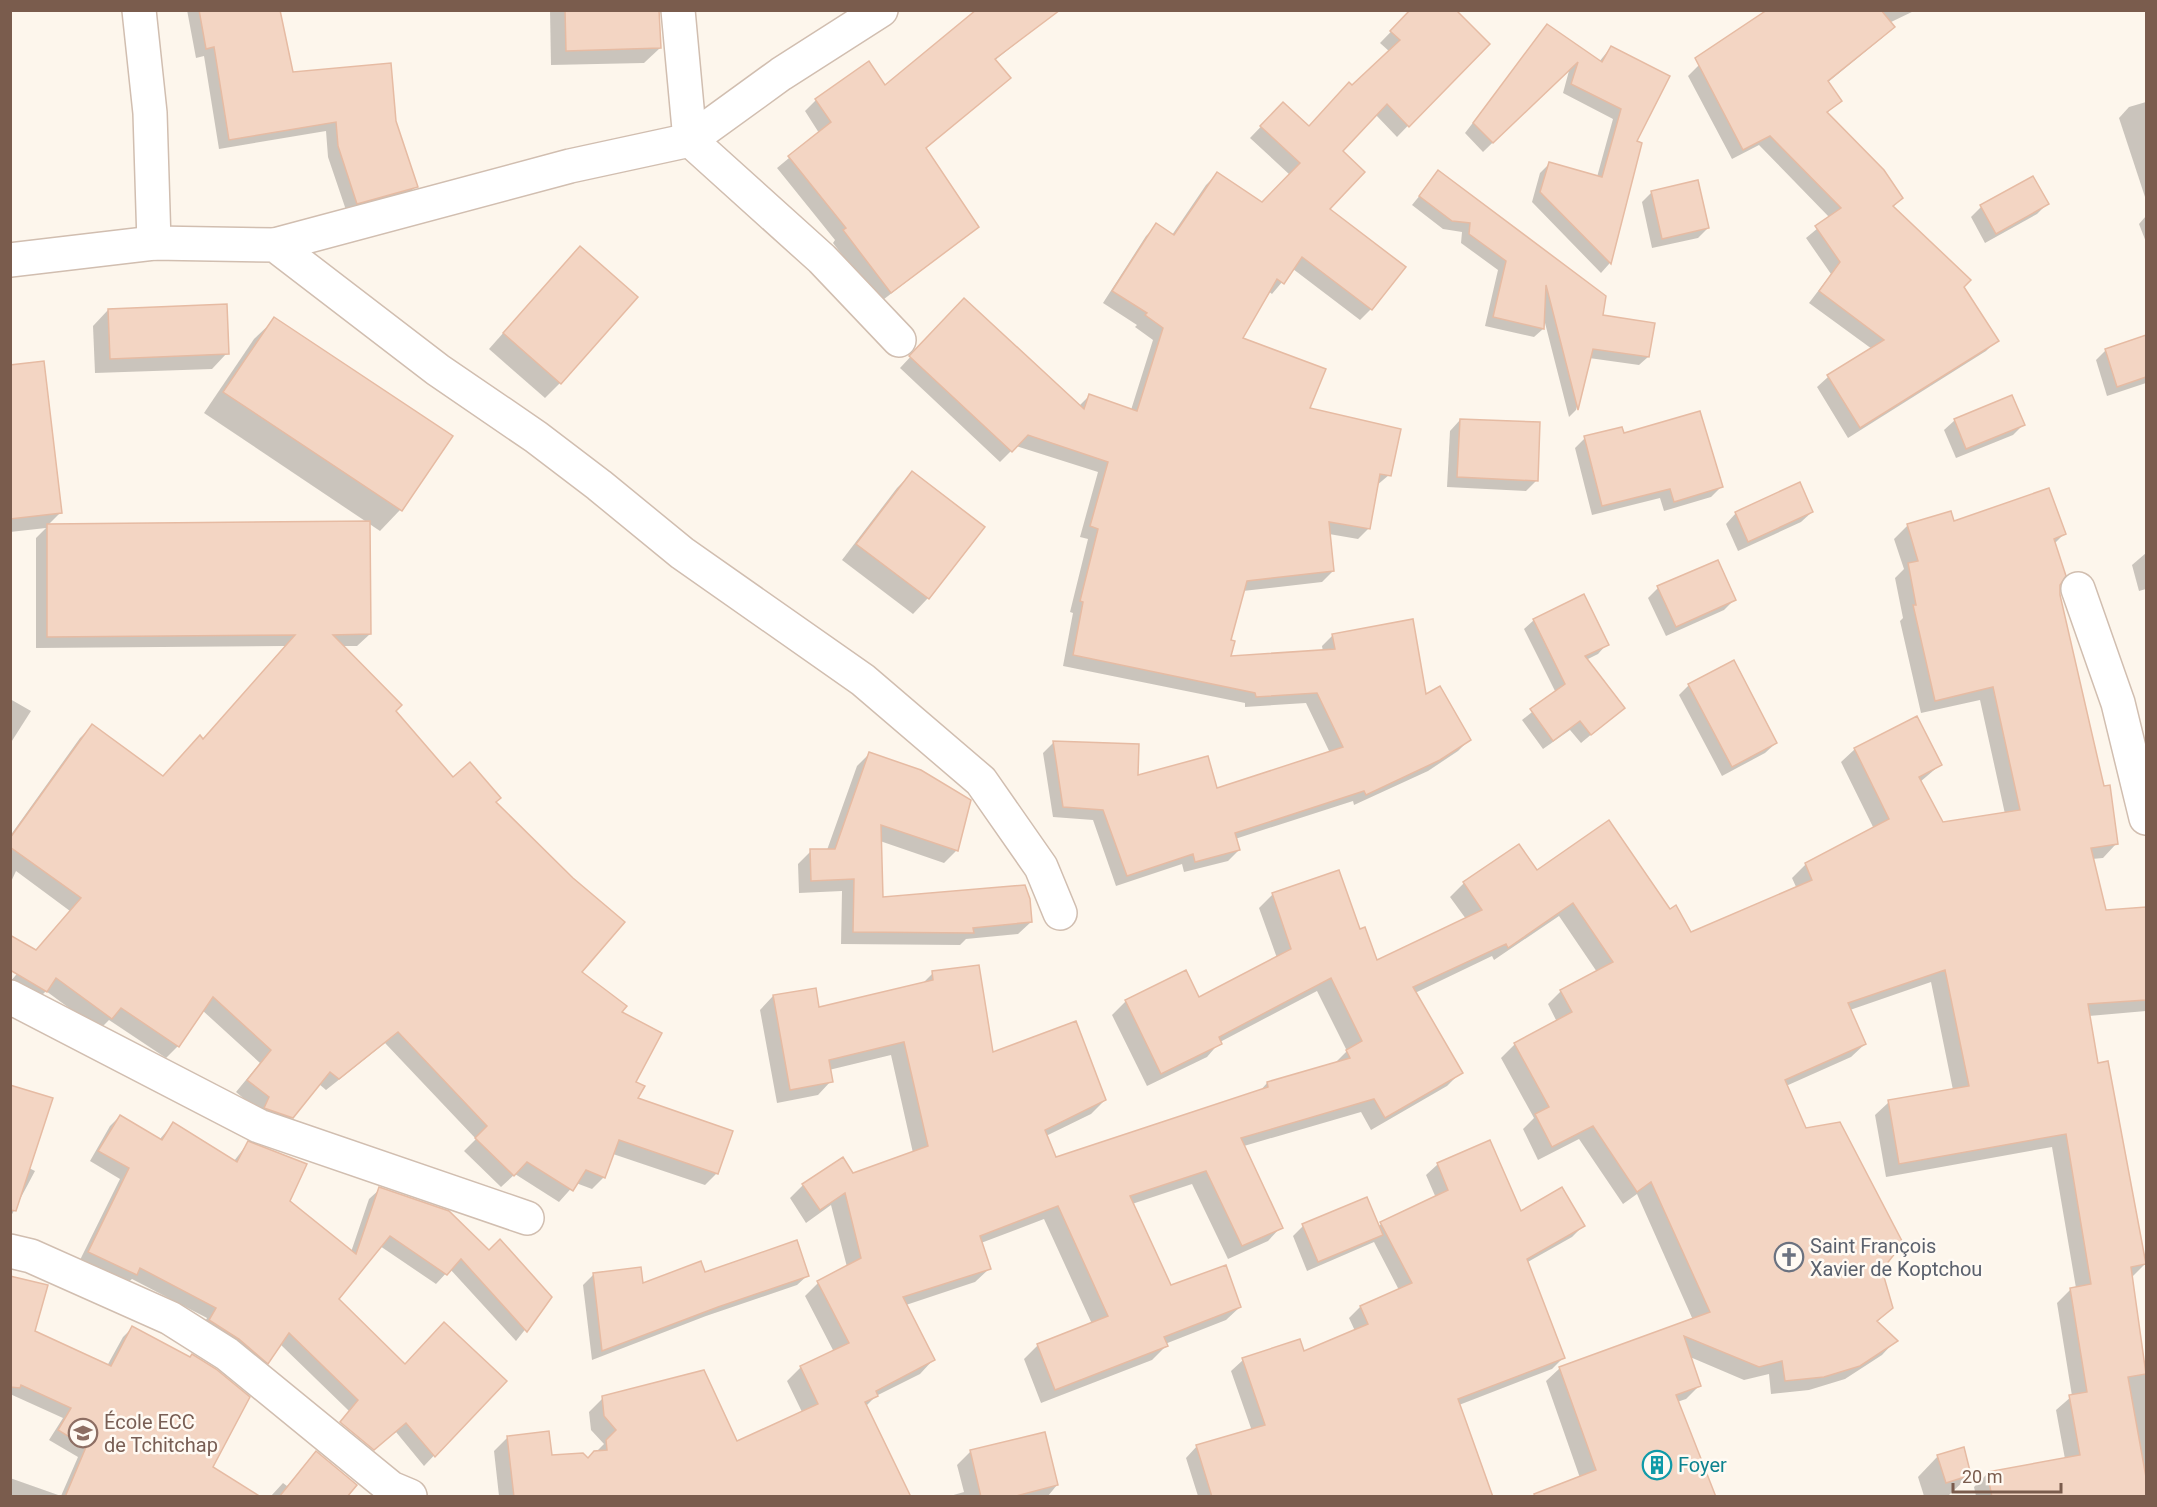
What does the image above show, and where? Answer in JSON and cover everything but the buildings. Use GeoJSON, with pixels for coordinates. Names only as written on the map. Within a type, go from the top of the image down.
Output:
{"type":"FeatureCollection","features":[{"type":"Feature","properties":{"kind":"street"},"geometry":{"type":"LineString","coordinates":[[139,10],[150,113],[154,243]]}},
{"type":"Feature","properties":{"kind":"street"},"geometry":{"type":"LineString","coordinates":[[678,10],[690,140],[822,259],[899,340]]}},
{"type":"Feature","properties":{"kind":"street"},"geometry":{"type":"LineString","coordinates":[[10,260],[154,243],[275,245],[570,166],[690,140],[781,74],[881,10]]}},
{"type":"Feature","properties":{"kind":"street"},"geometry":{"type":"LineString","coordinates":[[275,245],[438,370],[545,444],[682,553],[862,680],[981,781],[1041,867],[1059,913]]}},
{"type":"Feature","properties":{"kind":"street"},"geometry":{"type":"LineString","coordinates":[[2078,589],[2118,703],[2146,818]]}},
{"type":"Feature","properties":{"kind":"street"},"geometry":{"type":"LineString","coordinates":[[10,997],[259,1126],[527,1218]]}},
{"type":"Feature","properties":{"kind":"street"},"geometry":{"type":"LineString","coordinates":[[10,1251],[31,1256],[170,1318],[227,1354],[392,1488],[410,1497]]}},
{"type":"Feature","properties":{"kind":"place","name":"Saint François Xavier de Koptchou"},"geometry":{"type":"Point","coordinates":[1789,1257]}},
{"type":"Feature","properties":{"kind":"place","name":"École ECC de Tchitchap"},"geometry":{"type":"Point","coordinates":[83,1433]}},
{"type":"Feature","properties":{"kind":"place","name":"Foyer"},"geometry":{"type":"Point","coordinates":[1657,1465]}}]}
